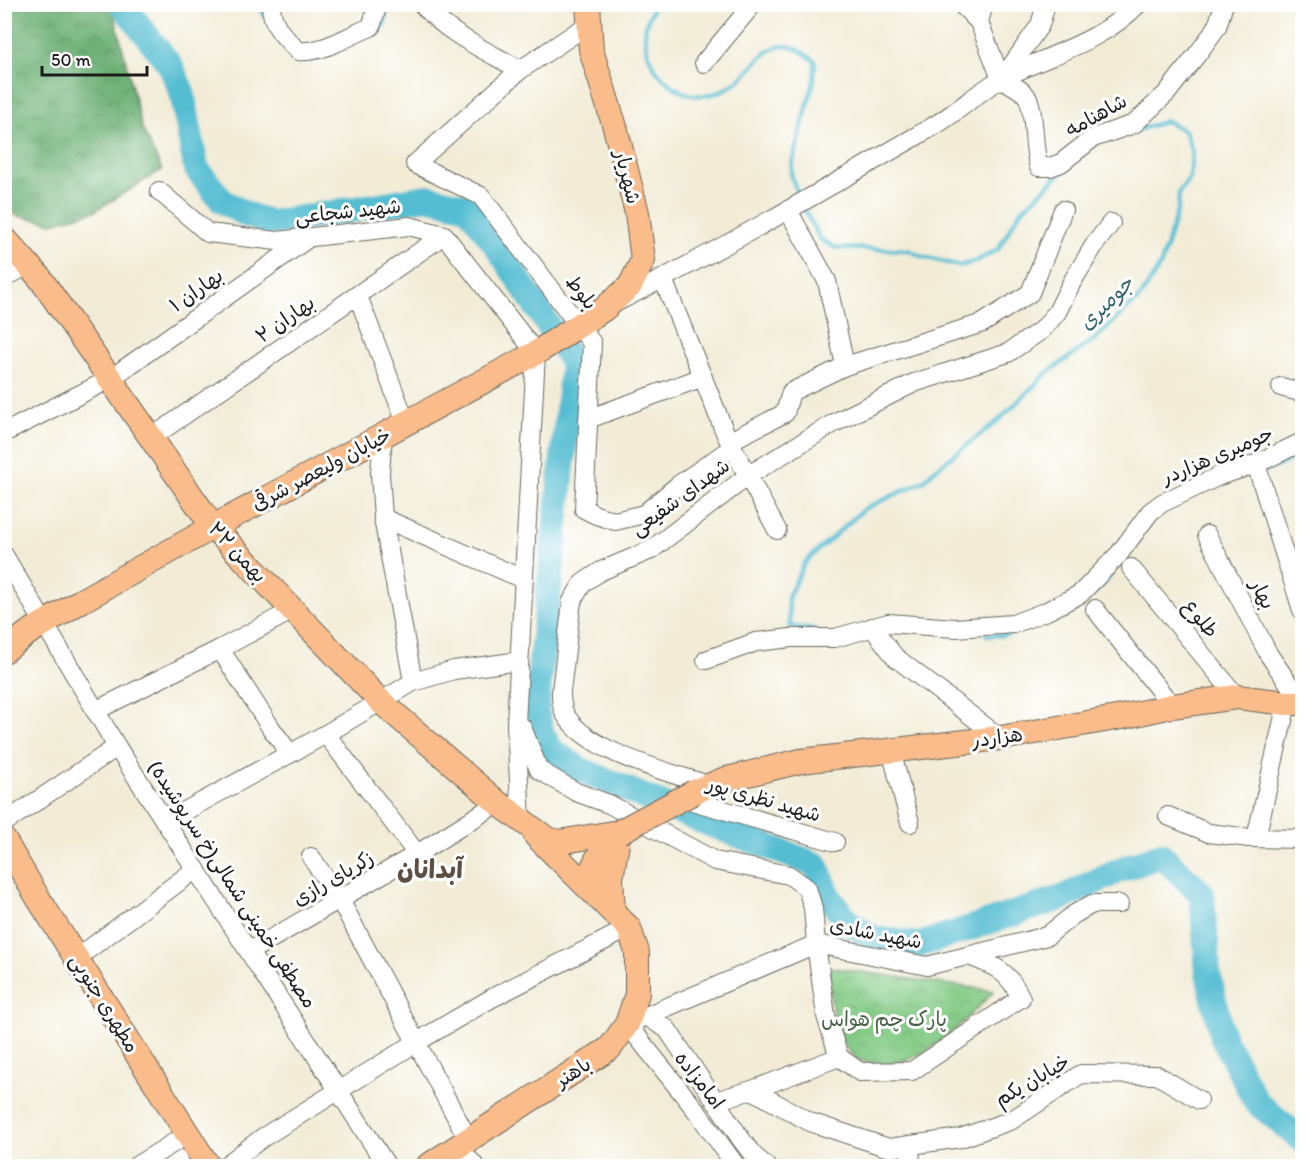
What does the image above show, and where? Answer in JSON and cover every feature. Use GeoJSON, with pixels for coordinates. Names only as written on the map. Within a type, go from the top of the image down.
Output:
{"type":"FeatureCollection","features":[{"type":"Feature","properties":{"kind":"main road","name":"شهریار"},"geometry":{"type":"LineString","coordinates":[[579,325],[604,309],[630,285],[643,260],[637,213],[615,127],[591,50],[588,14]]}},
{"type":"Feature","properties":{"kind":"main road","name":"۲۲ بهمن"},"geometry":{"type":"LineString","coordinates":[[4,238],[40,278],[213,527],[381,702],[522,821]]}},
{"type":"Feature","properties":{"kind":"main road","name":"خیابان ولیعصر شرقی"},"geometry":{"type":"LineString","coordinates":[[4,651],[43,624],[213,527],[541,350],[579,325]]}},
{"type":"Feature","properties":{"kind":"main road","name":"هزاردر"},"geometry":{"type":"LineString","coordinates":[[619,832],[695,792],[801,762],[1000,738],[1172,706],[1237,697],[1297,703]]}},
{"type":"Feature","properties":{"kind":"main road"},"geometry":{"type":"LineString","coordinates":[[522,821],[547,839],[559,842],[619,832]]}},
{"type":"Feature","properties":{"kind":"main road"},"geometry":{"type":"LineString","coordinates":[[522,821],[621,920]]}},
{"type":"Feature","properties":{"kind":"main road"},"geometry":{"type":"LineString","coordinates":[[561,860],[591,853],[619,832]]}},
{"type":"Feature","properties":{"kind":"main road"},"geometry":{"type":"LineString","coordinates":[[585,884],[597,860],[619,832]]}},
{"type":"Feature","properties":{"kind":"main road","name":"باهنر"},"geometry":{"type":"LineString","coordinates":[[428,1167],[610,1048],[636,1020],[637,952],[621,920],[611,878],[619,832]]}},
{"type":"Feature","properties":{"kind":"main road","name":"مطهری جنوبی"},"geometry":{"type":"LineString","coordinates":[[4,840],[38,898],[208,1167]]}},
{"type":"Feature","properties":{"kind":"street"},"geometry":{"type":"LineString","coordinates":[[271,4],[271,17],[283,36],[298,51],[310,52],[330,46],[371,27],[378,4]]}},
{"type":"Feature","properties":{"kind":"street"},"geometry":{"type":"LineString","coordinates":[[422,4],[429,14],[457,34],[520,70],[588,14]]}},
{"type":"Feature","properties":{"kind":"street"},"geometry":{"type":"LineString","coordinates":[[704,63],[753,4]]}},
{"type":"Feature","properties":{"kind":"street"},"geometry":{"type":"LineString","coordinates":[[961,4],[982,13],[1002,79]]}},
{"type":"Feature","properties":{"kind":"street"},"geometry":{"type":"LineString","coordinates":[[1002,79],[1040,25],[1046,4]]}},
{"type":"Feature","properties":{"kind":"street"},"geometry":{"type":"LineString","coordinates":[[604,309],[812,197],[942,121],[1002,79],[1106,30],[1129,14],[1138,4]]}},
{"type":"Feature","properties":{"kind":"street","name":"شاهنامه"},"geometry":{"type":"LineString","coordinates":[[1002,79],[1027,95],[1031,105],[1035,157],[1039,167],[1050,167],[1061,163],[1093,138],[1134,124],[1167,93],[1199,52],[1217,27],[1224,4]]}},
{"type":"Feature","properties":{"kind":"street","name":"بلوط"},"geometry":{"type":"LineString","coordinates":[[520,70],[415,164],[481,196],[592,343],[584,509],[615,521],[644,514],[677,486],[734,447]]}},
{"type":"Feature","properties":{"kind":"street","name":"شهید شجاعی"},"geometry":{"type":"LineString","coordinates":[[159,191],[208,233],[277,242],[409,226],[444,235]]}},
{"type":"Feature","properties":{"kind":"street"},"geometry":{"type":"LineString","coordinates":[[734,447],[785,413],[791,392],[845,366],[983,323],[1030,293],[1063,210]]}},
{"type":"Feature","properties":{"kind":"street"},"geometry":{"type":"LineString","coordinates":[[783,213],[827,281],[845,366]]}},
{"type":"Feature","properties":{"kind":"street","name":"شهدای شفیعی"},"geometry":{"type":"LineString","coordinates":[[695,792],[608,749],[583,733],[570,721],[561,705],[572,601],[583,583],[601,571],[651,550],[748,475],[834,423],[914,383],[1008,353],[1043,329],[1057,312],[1095,244],[1111,223]]}},
{"type":"Feature","properties":{"kind":"street"},"geometry":{"type":"LineString","coordinates":[[444,235],[541,350],[516,708],[522,821]]}},
{"type":"Feature","properties":{"kind":"street","name":"بهاران ۲"},"geometry":{"type":"LineString","coordinates":[[151,438],[444,235]]}},
{"type":"Feature","properties":{"kind":"street","name":"بهاران ۱"},"geometry":{"type":"LineString","coordinates":[[4,433],[110,379],[308,237]]}},
{"type":"Feature","properties":{"kind":"street"},"geometry":{"type":"LineString","coordinates":[[4,278],[28,265]]}},
{"type":"Feature","properties":{"kind":"street"},"geometry":{"type":"LineString","coordinates":[[663,279],[734,447],[777,530]]}},
{"type":"Feature","properties":{"kind":"street"},"geometry":{"type":"LineString","coordinates":[[357,296],[406,423]]}},
{"type":"Feature","properties":{"kind":"street"},"geometry":{"type":"LineString","coordinates":[[588,419],[703,376]]}},
{"type":"Feature","properties":{"kind":"street"},"geometry":{"type":"LineString","coordinates":[[1281,387],[1296,391],[1302,390]]}},
{"type":"Feature","properties":{"kind":"street"},"geometry":{"type":"LineString","coordinates":[[383,435],[380,473],[383,518],[413,682]]}},
{"type":"Feature","properties":{"kind":"street","name":"جومیری هزاردر"},"geometry":{"type":"LineString","coordinates":[[706,660],[756,642],[791,638],[835,638],[888,623],[955,628],[1013,624],[1047,611],[1080,594],[1119,554],[1141,523],[1162,503],[1219,476],[1256,464],[1302,442]]}},
{"type":"Feature","properties":{"kind":"street"},"geometry":{"type":"LineString","coordinates":[[1256,464],[1294,555],[1302,610]]}},
{"type":"Feature","properties":{"kind":"street"},"geometry":{"type":"LineString","coordinates":[[383,518],[524,579]]}},
{"type":"Feature","properties":{"kind":"street","name":"بهار"},"geometry":{"type":"LineString","coordinates":[[1207,535],[1269,655],[1297,703]]}},
{"type":"Feature","properties":{"kind":"street","name":"مصطفی خمینی شمالی(خ سرپوشیده)"},"geometry":{"type":"LineString","coordinates":[[4,555],[117,747],[387,1167]]}},
{"type":"Feature","properties":{"kind":"street","name":"طلوع"},"geometry":{"type":"LineString","coordinates":[[1131,568],[1237,697]]}},
{"type":"Feature","properties":{"kind":"street"},"geometry":{"type":"LineString","coordinates":[[1095,609],[1172,706]]}},
{"type":"Feature","properties":{"kind":"street"},"geometry":{"type":"LineString","coordinates":[[95,711],[220,650],[293,610]]}},
{"type":"Feature","properties":{"kind":"street"},"geometry":{"type":"LineString","coordinates":[[873,627],[895,657],[1000,738]]}},
{"type":"Feature","properties":{"kind":"street"},"geometry":{"type":"LineString","coordinates":[[220,650],[290,754]]}},
{"type":"Feature","properties":{"kind":"street"},"geometry":{"type":"LineString","coordinates":[[165,822],[326,734],[413,682],[454,670],[519,661]]}},
{"type":"Feature","properties":{"kind":"street"},"geometry":{"type":"LineString","coordinates":[[1256,838],[1297,703]]}},
{"type":"Feature","properties":{"kind":"street"},"geometry":{"type":"LineString","coordinates":[[516,708],[539,770],[576,792],[609,804],[715,861],[789,875],[807,888],[813,908],[826,1016],[839,1057],[860,1072],[912,1071],[1021,998],[1014,983],[1002,970],[969,956]]}},
{"type":"Feature","properties":{"kind":"street"},"geometry":{"type":"LineString","coordinates":[[326,734],[417,855]]}},
{"type":"Feature","properties":{"kind":"street"},"geometry":{"type":"LineString","coordinates":[[4,823],[117,747]]}},
{"type":"Feature","properties":{"kind":"street"},"geometry":{"type":"LineString","coordinates":[[891,750],[910,824]]}},
{"type":"Feature","properties":{"kind":"street","name":"شهید نظری پور"},"geometry":{"type":"LineString","coordinates":[[695,792],[835,842]]}},
{"type":"Feature","properties":{"kind":"street","name":"زکریای رازی"},"geometry":{"type":"LineString","coordinates":[[250,951],[417,855],[498,803]]}},
{"type":"Feature","properties":{"kind":"street"},"geometry":{"type":"LineString","coordinates":[[1168,816],[1209,833],[1256,838],[1302,839]]}},
{"type":"Feature","properties":{"kind":"street"},"geometry":{"type":"LineString","coordinates":[[310,857],[340,900],[417,1042],[476,1167]]}},
{"type":"Feature","properties":{"kind":"street"},"geometry":{"type":"LineString","coordinates":[[77,958],[196,869]]}},
{"type":"Feature","properties":{"kind":"street","name":"شهید شادی"},"geometry":{"type":"LineString","coordinates":[[636,1020],[816,944],[927,966],[1047,936],[1073,915],[1092,904],[1119,904]]}},
{"type":"Feature","properties":{"kind":"street"},"geometry":{"type":"LineString","coordinates":[[225,1167],[262,1138],[621,920]]}},
{"type":"Feature","properties":{"kind":"street"},"geometry":{"type":"LineString","coordinates":[[636,1020],[667,1029],[754,1156],[766,1167]]}},
{"type":"Feature","properties":{"kind":"street","name":"امامزاده"},"geometry":{"type":"LineString","coordinates":[[636,1020],[736,1167]]}},
{"type":"Feature","properties":{"kind":"street"},"geometry":{"type":"LineString","coordinates":[[715,1101],[752,1090],[839,1057]]}},
{"type":"Feature","properties":{"kind":"street","name":"خیابان یکم"},"geometry":{"type":"LineString","coordinates":[[752,1090],[810,1122],[889,1148],[961,1138],[1012,1120],[1081,1074],[1157,1075],[1199,1100]]}},
{"type":"Feature","properties":{"kind":"street"},"geometry":{"type":"LineString","coordinates":[[136,1167],[188,1134]]}},
{"type":"Feature","properties":{"kind":"street"},"geometry":{"type":"LineString","coordinates":[[910,1145],[911,1167]]}},
{"type":"Feature","properties":{"kind":"green space"},"geometry":{"type":"Polygon","coordinates":[[[5,4],[110,5],[115,17],[142,128],[162,170],[95,211],[53,223],[14,215],[4,205],[5,4]]]}},
{"type":"Feature","properties":{"kind":"green space","name":"پارک چم هواس"},"geometry":{"type":"Polygon","coordinates":[[[828,967],[994,991],[958,1027],[929,1049],[898,1062],[872,1063],[859,1060],[852,1054],[838,1032],[832,1010],[828,967]]]}},
{"type":"Feature","properties":{"kind":"waterway"},"geometry":{"type":"LineString","coordinates":[[122,4],[170,65],[182,92],[196,168],[222,201],[245,214],[271,223],[427,197],[468,207],[496,245],[573,363],[536,711],[542,734],[551,750],[579,769],[694,818],[816,865],[830,899],[848,922],[875,939],[919,945],[1064,897],[1117,871],[1161,855],[1202,894],[1208,973],[1222,1036],[1256,1102],[1302,1140]]}},
{"type":"Feature","properties":{"kind":"waterway","name":"جومیری"},"geometry":{"type":"LineString","coordinates":[[260,4],[264,16]]}},
{"type":"Feature","properties":{"kind":"waterway","name":"جومیری"},"geometry":{"type":"LineString","coordinates":[[375,33],[384,27],[387,4]]}},
{"type":"Feature","properties":{"kind":"waterway","name":"جومیری"},"geometry":{"type":"LineString","coordinates":[[654,4],[645,28],[649,56],[662,77],[681,91],[700,96],[719,92],[739,80],[769,51],[782,46],[800,51],[815,61],[814,81],[791,175],[800,200]]}},
{"type":"Feature","properties":{"kind":"waterway","name":"جومیری"},"geometry":{"type":"LineString","coordinates":[[306,59],[318,59],[329,54]]}},
{"type":"Feature","properties":{"kind":"waterway","name":"جومیری"},"geometry":{"type":"LineString","coordinates":[[816,630],[790,626],[788,597],[805,562],[864,509],[924,481],[932,472],[999,420],[1047,373],[1095,339],[1141,296],[1161,264],[1178,208],[1179,192],[1190,177],[1192,152],[1185,131],[1167,121],[1137,130]]}},
{"type":"Feature","properties":{"kind":"waterway","name":"جومیری"},"geometry":{"type":"LineString","coordinates":[[803,207],[820,239],[836,248],[908,250],[921,256],[959,266],[977,261],[998,249],[1020,212],[1064,170]]}},
{"type":"Feature","properties":{"kind":"waterway","name":"جومیری"},"geometry":{"type":"LineString","coordinates":[[1263,472],[1302,455]]}},
{"type":"Feature","properties":{"kind":"waterway","name":"جومیری"},"geometry":{"type":"LineString","coordinates":[[1024,629],[1050,620],[1085,601],[1105,583],[1113,572]]}},
{"type":"Feature","properties":{"kind":"waterway","name":"جومیری"},"geometry":{"type":"LineString","coordinates":[[986,635],[1004,635],[1013,632]]}},
{"type":"Feature","properties":{"kind":"district","name":"آبدانان"},"geometry":{"type":"Point","coordinates":[430,869]}}]}
